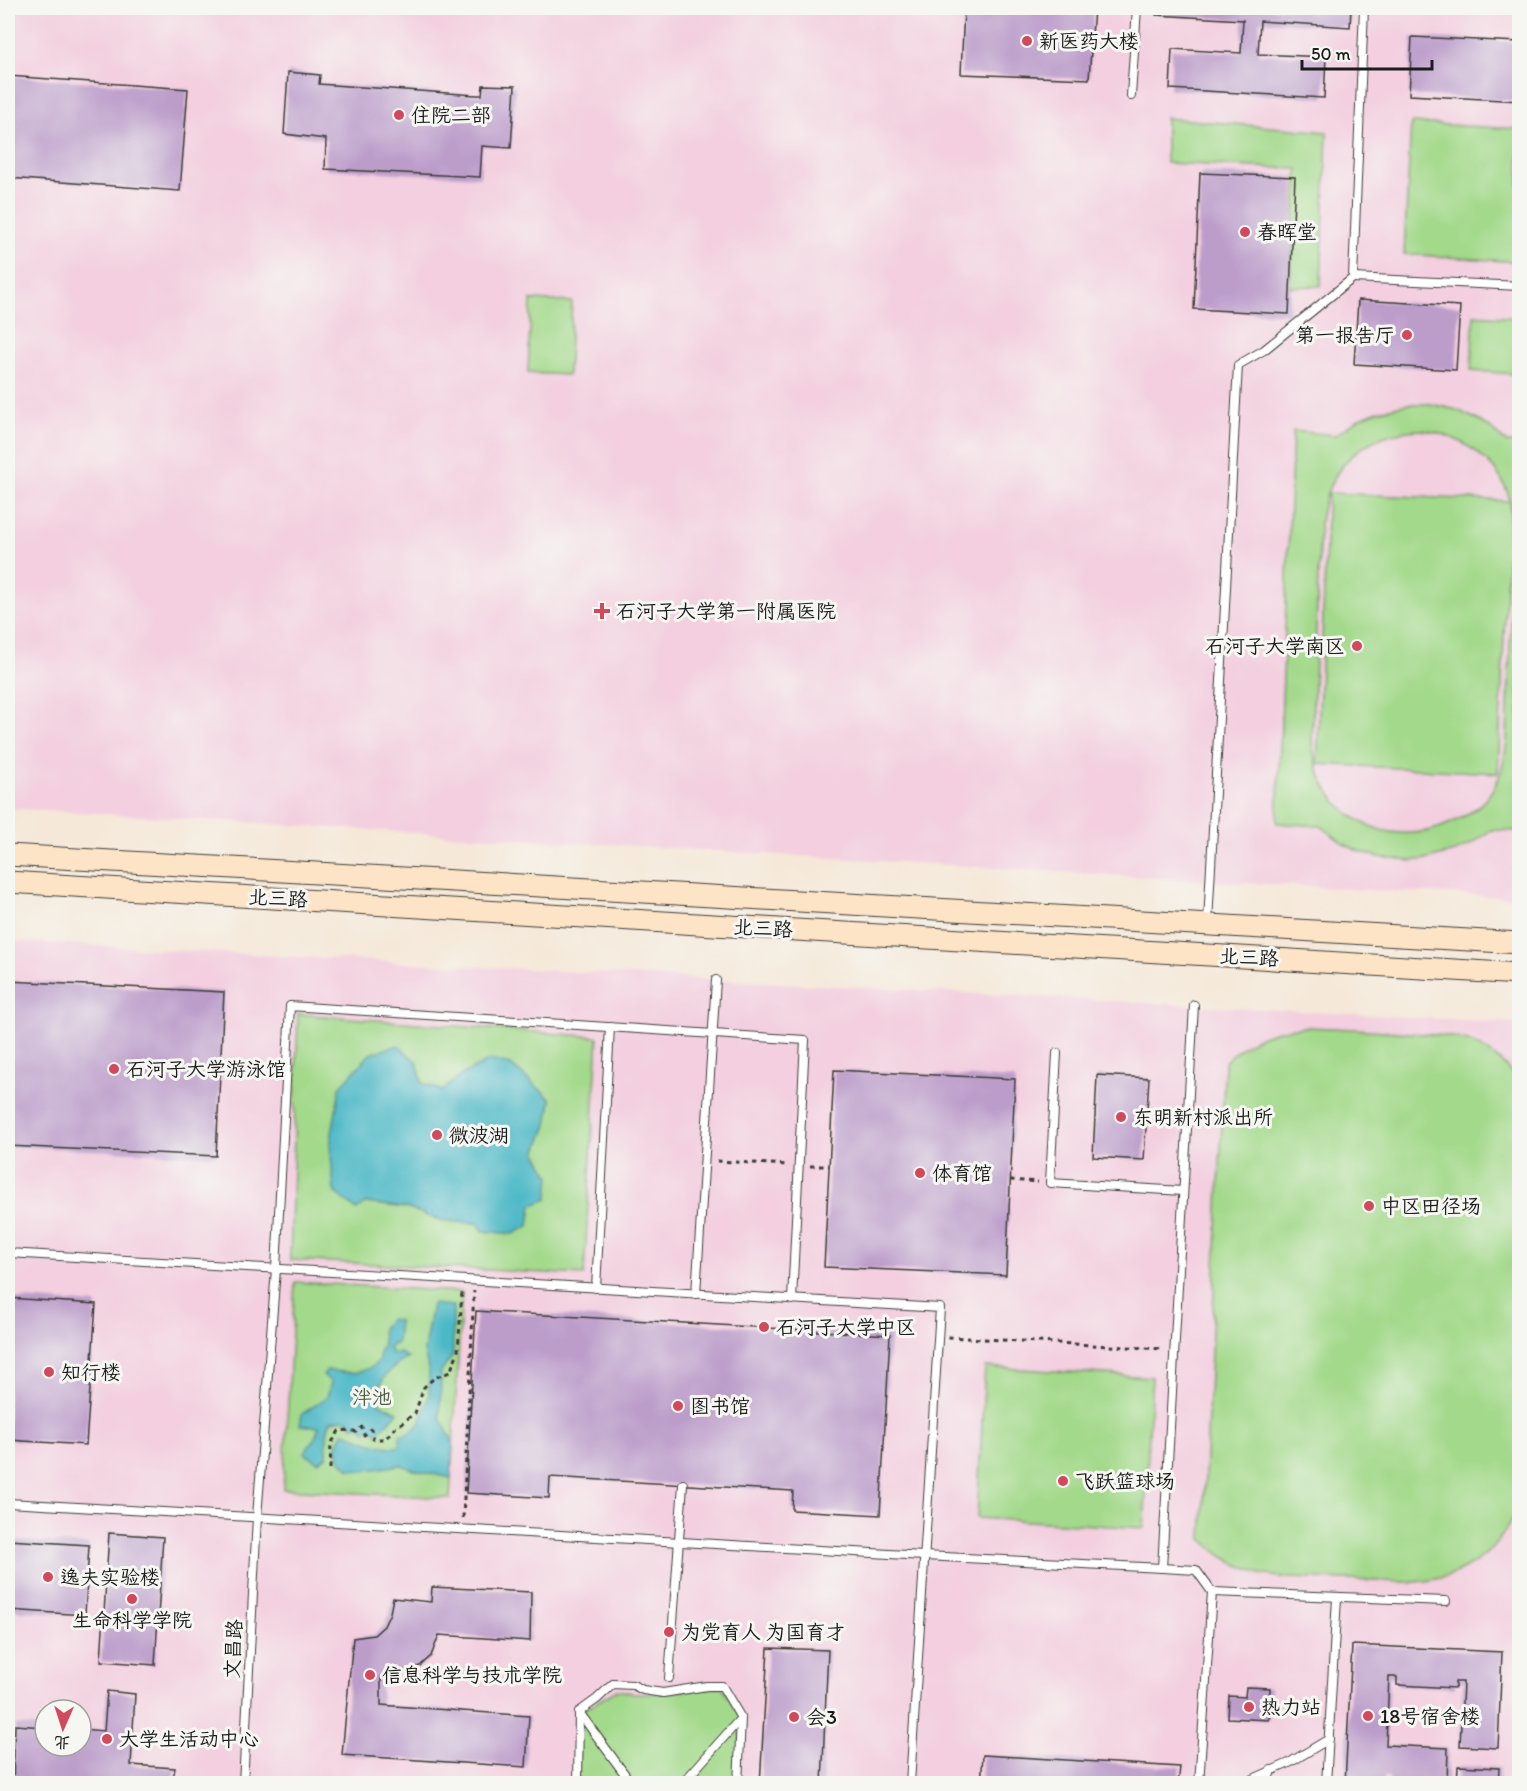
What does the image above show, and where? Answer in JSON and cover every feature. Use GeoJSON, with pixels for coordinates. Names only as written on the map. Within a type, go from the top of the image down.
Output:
{"type":"FeatureCollection","features":[{"type":"Feature","properties":{"kind":"main road","name":"北三路"},"geometry":{"type":"LineString","coordinates":[[8,855],[1520,944]]}},
{"type":"Feature","properties":{"kind":"main road","name":"北三路"},"geometry":{"type":"LineString","coordinates":[[8,882],[1520,974]]}},
{"type":"Feature","properties":{"kind":"lane"},"geometry":{"type":"LineString","coordinates":[[1131,96],[1137,8]]}},
{"type":"Feature","properties":{"kind":"lane"},"geometry":{"type":"LineString","coordinates":[[1353,278],[1364,8]]}},
{"type":"Feature","properties":{"kind":"lane"},"geometry":{"type":"LineString","coordinates":[[1208,924],[1238,365],[1264,350],[1353,278],[1520,286]]}},
{"type":"Feature","properties":{"kind":"lane"},"geometry":{"type":"LineString","coordinates":[[696,1294],[716,980]]}},
{"type":"Feature","properties":{"kind":"lane"},"geometry":{"type":"LineString","coordinates":[[1162,1568],[1194,1005]]}},
{"type":"Feature","properties":{"kind":"lane","name":"文昌路"},"geometry":{"type":"LineString","coordinates":[[243,1784],[257,1517],[276,1269],[290,1006],[610,1027]]}},
{"type":"Feature","properties":{"kind":"lane"},"geometry":{"type":"LineString","coordinates":[[596,1288],[610,1027],[805,1040],[792,1300]]}},
{"type":"Feature","properties":{"kind":"lane"},"geometry":{"type":"LineString","coordinates":[[1057,1053],[1050,1183],[1183,1191]]}},
{"type":"Feature","properties":{"kind":"lane"},"geometry":{"type":"LineString","coordinates":[[8,1253],[940,1308],[910,1784]]}},
{"type":"Feature","properties":{"kind":"lane"},"geometry":{"type":"LineString","coordinates":[[669,1678],[683,1484]]}},
{"type":"Feature","properties":{"kind":"lane"},"geometry":{"type":"LineString","coordinates":[[8,1503],[1196,1570],[1212,1592],[1199,1784]]}},
{"type":"Feature","properties":{"kind":"lane"},"geometry":{"type":"LineString","coordinates":[[1212,1592],[1446,1601]]}},
{"type":"Feature","properties":{"kind":"lane"},"geometry":{"type":"LineString","coordinates":[[1326,1784],[1337,1598]]}},
{"type":"Feature","properties":{"kind":"lane"},"geometry":{"type":"LineString","coordinates":[[579,1712],[614,1684],[633,1685],[643,1690],[663,1693],[722,1686],[741,1718],[738,1784]]}},
{"type":"Feature","properties":{"kind":"lane"},"geometry":{"type":"LineString","coordinates":[[578,1784],[579,1712]]}},
{"type":"Feature","properties":{"kind":"lane"},"geometry":{"type":"LineString","coordinates":[[579,1712],[632,1784]]}},
{"type":"Feature","properties":{"kind":"lane"},"geometry":{"type":"LineString","coordinates":[[682,1784],[741,1718]]}},
{"type":"Feature","properties":{"kind":"lane"},"geometry":{"type":"LineString","coordinates":[[1242,1784],[1289,1763],[1329,1739]]}},
{"type":"Feature","properties":{"kind":"lane"},"geometry":{"type":"LineString","coordinates":[[1267,1784],[1271,1770]]}},
{"type":"Feature","properties":{"kind":"path"},"geometry":{"type":"LineString","coordinates":[[705,1161],[829,1166]]}},
{"type":"Feature","properties":{"kind":"path"},"geometry":{"type":"LineString","coordinates":[[1010,1180],[1050,1183]]}},
{"type":"Feature","properties":{"kind":"path"},"geometry":{"type":"LineString","coordinates":[[330,1468],[331,1444],[339,1431],[356,1432],[362,1427],[364,1435],[371,1429],[373,1439],[385,1439],[415,1413],[424,1387],[434,1378],[450,1372],[458,1352],[463,1280]]}},
{"type":"Feature","properties":{"kind":"path"},"geometry":{"type":"LineString","coordinates":[[462,1529],[474,1281]]}},
{"type":"Feature","properties":{"kind":"path"},"geometry":{"type":"LineString","coordinates":[[938,1337],[1174,1350]]}},
{"type":"Feature","properties":{"kind":"shaded area","name":"石河子大学第一附属医院"},"geometry":{"type":"Polygon","coordinates":[[[8,8],[1519,8],[1519,898],[8,808],[8,8]]]}},
{"type":"Feature","properties":{"kind":"shaded area","name":"石河子大学中区"},"geometry":{"type":"Polygon","coordinates":[[[8,941],[1519,1023],[1520,1631],[1511,1783],[8,1783],[8,941]]]}},
{"type":"Feature","properties":{"kind":"green space"},"geometry":{"type":"Polygon","coordinates":[[[1166,118],[1327,132],[1321,286],[1290,287],[1298,169],[1166,163],[1166,118]]]}},
{"type":"Feature","properties":{"kind":"green space"},"geometry":{"type":"Polygon","coordinates":[[[1411,123],[1519,129],[1519,262],[1404,254],[1411,123]]]}},
{"type":"Feature","properties":{"kind":"green space"},"geometry":{"type":"Polygon","coordinates":[[[531,300],[572,302],[568,375],[528,373],[531,300]]]}},
{"type":"Feature","properties":{"kind":"green space"},"geometry":{"type":"Polygon","coordinates":[[[1474,315],[1519,318],[1517,374],[1471,371],[1474,315]]]}},
{"type":"Feature","properties":{"kind":"green space"},"geometry":{"type":"Polygon","coordinates":[[[1407,404],[1431,404],[1457,410],[1488,426],[1507,443],[1520,444],[1519,831],[1491,830],[1470,845],[1455,852],[1410,861],[1378,857],[1356,850],[1344,844],[1321,826],[1277,823],[1293,431],[1335,435],[1362,417],[1407,404]],[[1421,430],[1400,432],[1365,446],[1351,456],[1339,470],[1330,486],[1324,504],[1320,524],[1312,740],[1317,766],[1326,788],[1341,806],[1358,820],[1379,829],[1402,833],[1426,831],[1451,823],[1468,814],[1487,797],[1500,774],[1507,740],[1514,525],[1510,502],[1498,773],[1317,764],[1328,493],[1510,501],[1498,474],[1488,462],[1464,444],[1421,430]]]}},
{"type":"Feature","properties":{"kind":"green space"},"geometry":{"type":"Polygon","coordinates":[[[298,1014],[598,1037],[584,1275],[290,1260],[298,1014]],[[417,1062],[366,1203],[406,1208],[443,1221],[478,1223],[532,1205],[550,1176],[536,1153],[547,1125],[551,1099],[511,1065],[463,1074],[443,1091],[422,1083],[417,1062]]]}},
{"type":"Feature","properties":{"kind":"green space","name":"中区田径场"},"geometry":{"type":"Polygon","coordinates":[[[1305,1027],[1440,1035],[1463,1039],[1491,1054],[1519,1082],[1519,1499],[1512,1518],[1491,1549],[1462,1570],[1427,1581],[1287,1578],[1260,1574],[1219,1554],[1202,1539],[1225,1062],[1251,1041],[1282,1030],[1305,1027]]]}},
{"type":"Feature","properties":{"kind":"green space","name":"泮池"},"geometry":{"type":"Polygon","coordinates":[[[295,1282],[462,1292],[450,1498],[283,1489],[295,1282]]]}},
{"type":"Feature","properties":{"kind":"green space","name":"飞跃篮球场"},"geometry":{"type":"Polygon","coordinates":[[[985,1367],[1152,1377],[1144,1528],[977,1518],[985,1367]]]}},
{"type":"Feature","properties":{"kind":"green space"},"geometry":{"type":"Polygon","coordinates":[[[722,1686],[741,1718],[738,1783],[577,1784],[579,1712],[617,1690],[634,1693],[663,1693],[722,1686]]]}},
{"type":"Feature","properties":{"kind":"water","name":"微波湖"},"geometry":{"type":"Polygon","coordinates":[[[398,1045],[417,1062],[422,1083],[442,1091],[463,1074],[490,1060],[511,1065],[551,1099],[547,1125],[536,1153],[550,1176],[548,1199],[532,1205],[529,1226],[513,1234],[483,1231],[478,1223],[443,1221],[406,1208],[366,1203],[357,1210],[334,1191],[330,1145],[340,1087],[370,1054],[398,1045]]]}},
{"type":"Feature","properties":{"kind":"water"},"geometry":{"type":"Polygon","coordinates":[[[432,1304],[453,1306],[453,1355],[441,1372],[440,1418],[453,1442],[451,1478],[401,1465],[363,1471],[349,1469],[339,1458],[336,1446],[344,1432],[372,1443],[394,1447],[400,1446],[400,1435],[410,1433],[420,1423],[429,1396],[429,1374],[424,1350],[432,1304]]]}},
{"type":"Feature","properties":{"kind":"water"},"geometry":{"type":"Polygon","coordinates":[[[390,1319],[399,1321],[397,1343],[389,1347],[392,1354],[400,1353],[408,1358],[395,1366],[384,1378],[380,1387],[379,1403],[398,1412],[378,1433],[371,1429],[366,1431],[360,1425],[353,1426],[345,1419],[331,1421],[327,1433],[327,1456],[318,1462],[304,1453],[314,1440],[319,1427],[300,1425],[302,1414],[327,1397],[331,1382],[323,1375],[327,1370],[361,1371],[379,1361],[383,1343],[382,1328],[390,1319]]]}},
{"type":"Feature","properties":{"kind":"building","name":"新医药大楼"},"geometry":{"type":"Polygon","coordinates":[[[964,8],[1094,8],[1089,79],[961,74],[964,8]]]}},
{"type":"Feature","properties":{"kind":"building"},"geometry":{"type":"Polygon","coordinates":[[[1156,8],[1351,8],[1350,27],[1260,21],[1258,54],[1326,57],[1324,98],[1170,89],[1172,49],[1241,53],[1243,20],[1156,15],[1156,8]]]}},
{"type":"Feature","properties":{"kind":"building"},"geometry":{"type":"Polygon","coordinates":[[[1412,37],[1520,42],[1520,101],[1409,95],[1412,37]]]}},
{"type":"Feature","properties":{"kind":"building","name":"住院二部"},"geometry":{"type":"Polygon","coordinates":[[[288,72],[320,75],[319,84],[476,95],[482,95],[483,85],[515,86],[511,148],[482,146],[480,177],[325,169],[326,139],[284,134],[288,72]]]}},
{"type":"Feature","properties":{"kind":"building"},"geometry":{"type":"Polygon","coordinates":[[[8,76],[188,89],[180,191],[8,178],[8,76]]]}},
{"type":"Feature","properties":{"kind":"building","name":"春晖堂"},"geometry":{"type":"Polygon","coordinates":[[[1200,173],[1295,177],[1289,314],[1194,309],[1200,173]]]}},
{"type":"Feature","properties":{"kind":"building","name":"第一报告厅"},"geometry":{"type":"Polygon","coordinates":[[[1358,300],[1460,306],[1456,370],[1354,364],[1358,300]]]}},
{"type":"Feature","properties":{"kind":"building","name":"石河子大学游泳馆"},"geometry":{"type":"Polygon","coordinates":[[[8,981],[224,992],[216,1156],[8,1146],[8,981]]]}},
{"type":"Feature","properties":{"kind":"building","name":"体育馆"},"geometry":{"type":"Polygon","coordinates":[[[834,1070],[1015,1079],[1006,1275],[824,1267],[834,1070]]]}},
{"type":"Feature","properties":{"kind":"building","name":"东明新村派出所"},"geometry":{"type":"Polygon","coordinates":[[[1097,1075],[1149,1078],[1144,1160],[1093,1157],[1097,1075]]]}},
{"type":"Feature","properties":{"kind":"building","name":"知行楼"},"geometry":{"type":"Polygon","coordinates":[[[8,1298],[96,1304],[86,1445],[8,1440],[8,1298]]]}},
{"type":"Feature","properties":{"kind":"building","name":"图书馆"},"geometry":{"type":"Polygon","coordinates":[[[476,1311],[890,1335],[880,1515],[792,1510],[793,1491],[550,1477],[549,1498],[466,1493],[476,1311]]]}},
{"type":"Feature","properties":{"kind":"building","name":"生命科学学院"},"geometry":{"type":"Polygon","coordinates":[[[109,1533],[163,1537],[155,1665],[101,1661],[109,1533]]]}},
{"type":"Feature","properties":{"kind":"building","name":"逸夫实验楼"},"geometry":{"type":"Polygon","coordinates":[[[8,1540],[89,1545],[85,1615],[8,1610],[8,1540]]]}},
{"type":"Feature","properties":{"kind":"building","name":"信息科学与技术学院"},"geometry":{"type":"Polygon","coordinates":[[[432,1587],[531,1592],[530,1641],[439,1635],[431,1656],[420,1666],[381,1677],[381,1705],[529,1716],[526,1767],[342,1755],[353,1638],[374,1635],[384,1626],[393,1598],[431,1602],[432,1587]]]}},
{"type":"Feature","properties":{"kind":"building","name":"18号宿舍楼"},"geometry":{"type":"Polygon","coordinates":[[[1352,1645],[1502,1652],[1498,1748],[1460,1746],[1463,1682],[1455,1682],[1455,1688],[1397,1685],[1397,1677],[1389,1677],[1386,1745],[1448,1748],[1447,1784],[1388,1784],[1389,1777],[1384,1777],[1384,1784],[1345,1784],[1352,1645]]]}},
{"type":"Feature","properties":{"kind":"building","name":"会3"},"geometry":{"type":"Polygon","coordinates":[[[768,1648],[828,1650],[822,1784],[760,1784],[768,1648]]]}},
{"type":"Feature","properties":{"kind":"building","name":"热力站"},"geometry":{"type":"Polygon","coordinates":[[[1246,1687],[1270,1688],[1269,1720],[1228,1718],[1229,1696],[1245,1697],[1246,1687]]]}},
{"type":"Feature","properties":{"kind":"building","name":"大学生活动中心"},"geometry":{"type":"Polygon","coordinates":[[[107,1691],[135,1694],[131,1765],[175,1768],[172,1784],[13,1784],[15,1725],[33,1726],[33,1758],[93,1758],[93,1730],[104,1731],[107,1691]]]}},
{"type":"Feature","properties":{"kind":"building"},"geometry":{"type":"Polygon","coordinates":[[[983,1755],[1180,1767],[1178,1784],[981,1784],[983,1755]]]}},
{"type":"Feature","properties":{"kind":"building"},"geometry":{"type":"Polygon","coordinates":[[[1458,1766],[1499,1768],[1498,1784],[1457,1784],[1458,1766]]]}},
{"type":"Feature","properties":{"kind":"place","name":"新医药大楼"},"geometry":{"type":"Point","coordinates":[1027,41]}},
{"type":"Feature","properties":{"kind":"place","name":"住院二部"},"geometry":{"type":"Point","coordinates":[399,115]}},
{"type":"Feature","properties":{"kind":"place","name":"春晖堂"},"geometry":{"type":"Point","coordinates":[1245,232]}},
{"type":"Feature","properties":{"kind":"place","name":"第一报告厅"},"geometry":{"type":"Point","coordinates":[1407,335]}},
{"type":"Feature","properties":{"kind":"place","name":"石河子大学第一附属医院"},"geometry":{"type":"Point","coordinates":[602,611]}},
{"type":"Feature","properties":{"kind":"place","name":"石河子大学南区"},"geometry":{"type":"Point","coordinates":[1357,646]}},
{"type":"Feature","properties":{"kind":"place","name":"石河子大学游泳馆"},"geometry":{"type":"Point","coordinates":[114,1069]}},
{"type":"Feature","properties":{"kind":"place","name":"东明新村派出所"},"geometry":{"type":"Point","coordinates":[1121,1117]}},
{"type":"Feature","properties":{"kind":"place","name":"微波湖"},"geometry":{"type":"Point","coordinates":[437,1135]}},
{"type":"Feature","properties":{"kind":"place","name":"体育馆"},"geometry":{"type":"Point","coordinates":[920,1173]}},
{"type":"Feature","properties":{"kind":"place","name":"中区田径场"},"geometry":{"type":"Point","coordinates":[1369,1206]}},
{"type":"Feature","properties":{"kind":"place","name":"石河子大学中区"},"geometry":{"type":"Point","coordinates":[764,1327]}},
{"type":"Feature","properties":{"kind":"place","name":"知行楼"},"geometry":{"type":"Point","coordinates":[49,1372]}},
{"type":"Feature","properties":{"kind":"place","name":"图书馆"},"geometry":{"type":"Point","coordinates":[678,1406]}},
{"type":"Feature","properties":{"kind":"place","name":"飞跃篮球场"},"geometry":{"type":"Point","coordinates":[1063,1481]}},
{"type":"Feature","properties":{"kind":"place","name":"逸夫实验楼"},"geometry":{"type":"Point","coordinates":[48,1577]}},
{"type":"Feature","properties":{"kind":"place","name":"生命科学学院"},"geometry":{"type":"Point","coordinates":[132,1599]}},
{"type":"Feature","properties":{"kind":"place","name":"为党育人 为国育才"},"geometry":{"type":"Point","coordinates":[669,1632]}},
{"type":"Feature","properties":{"kind":"place","name":"信息科学与技术学院"},"geometry":{"type":"Point","coordinates":[370,1675]}},
{"type":"Feature","properties":{"kind":"place","name":"热力站"},"geometry":{"type":"Point","coordinates":[1249,1707]}},
{"type":"Feature","properties":{"kind":"place","name":"18号宿舍楼"},"geometry":{"type":"Point","coordinates":[1368,1716]}},
{"type":"Feature","properties":{"kind":"place","name":"会3"},"geometry":{"type":"Point","coordinates":[794,1717]}},
{"type":"Feature","properties":{"kind":"place","name":"大学生活动中心"},"geometry":{"type":"Point","coordinates":[107,1739]}}]}
